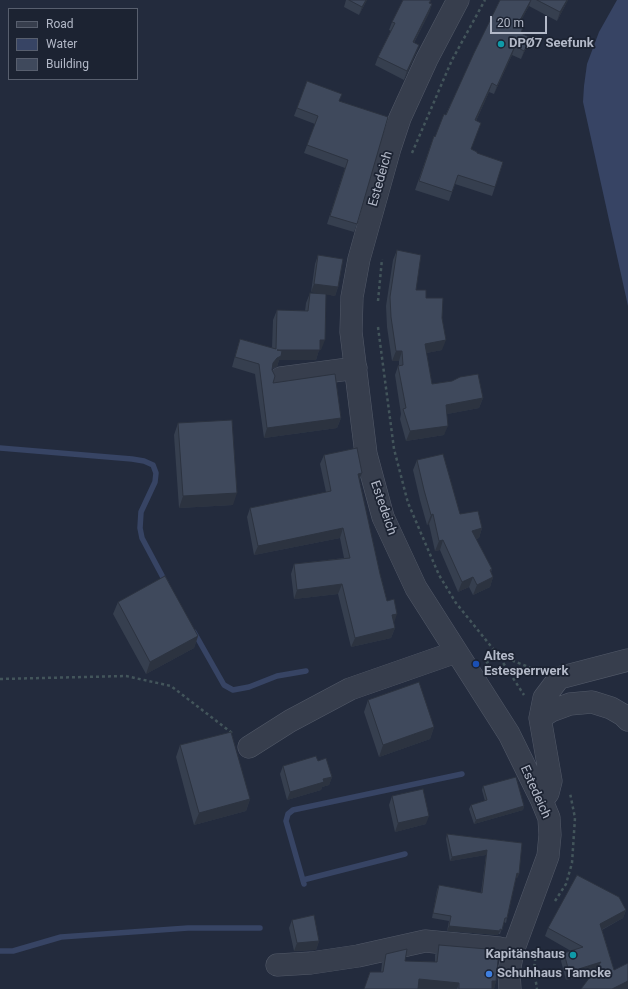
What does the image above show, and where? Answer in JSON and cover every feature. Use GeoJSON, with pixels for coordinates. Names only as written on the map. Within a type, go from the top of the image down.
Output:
{"type":"FeatureCollection","features":[{"type":"Feature","properties":{"kind":"street","name":"Estedeich"},"geometry":{"type":"LineString","coordinates":[[458,0],[427,59],[400,118],[390,148],[359,259],[352,304],[352,332],[366,454],[383,517],[416,588],[509,734],[549,818],[550,836],[548,856],[514,951],[509,972],[510,989]]}},
{"type":"Feature","properties":{"kind":"street"},"geometry":{"type":"LineString","coordinates":[[281,378],[356,368]]}},
{"type":"Feature","properties":{"kind":"street"},"geometry":{"type":"LineString","coordinates":[[249,747],[290,721],[350,689],[456,652]]}},
{"type":"Feature","properties":{"kind":"street"},"geometry":{"type":"LineString","coordinates":[[542,801],[548,793],[551,781],[540,718],[544,698],[559,678],[628,660]]}},
{"type":"Feature","properties":{"kind":"street"},"geometry":{"type":"LineString","coordinates":[[540,718],[570,704],[592,702],[611,708],[623,715],[628,720]]}},
{"type":"Feature","properties":{"kind":"street"},"geometry":{"type":"LineString","coordinates":[[277,965],[311,963],[358,956],[425,941],[499,948],[514,951]]}},
{"type":"Feature","properties":{"kind":"path"},"geometry":{"type":"LineString","coordinates":[[411,154],[452,60],[485,0]]}},
{"type":"Feature","properties":{"kind":"path"},"geometry":{"type":"LineString","coordinates":[[378,301],[382,258]]}},
{"type":"Feature","properties":{"kind":"path"},"geometry":{"type":"LineString","coordinates":[[378,327],[394,449],[408,502],[439,576],[456,603],[498,655],[559,678]]}},
{"type":"Feature","properties":{"kind":"path"},"geometry":{"type":"LineString","coordinates":[[0,679],[126,676],[171,686],[249,747]]}},
{"type":"Feature","properties":{"kind":"water"},"geometry":{"type":"Polygon","coordinates":[[[617,0],[628,0],[628,306],[583,102],[587,64],[599,32],[617,0]]]}},
{"type":"Feature","properties":{"kind":"building"},"geometry":{"type":"Polygon","coordinates":[[[349,0],[366,0],[362,7],[349,0]]]}},
{"type":"Feature","properties":{"kind":"building"},"geometry":{"type":"Polygon","coordinates":[[[403,0],[431,0],[429,3],[432,4],[413,42],[419,45],[407,71],[378,57],[395,23],[392,22],[403,0]]]}},
{"type":"Feature","properties":{"kind":"building"},"geometry":{"type":"Polygon","coordinates":[[[500,0],[531,0],[518,24],[523,27],[521,33],[531,38],[524,51],[515,46],[497,86],[492,83],[475,120],[481,123],[471,149],[477,153],[503,162],[495,187],[458,175],[452,192],[419,181],[434,136],[435,137],[444,114],[446,115],[500,0]]]}},
{"type":"Feature","properties":{"kind":"building"},"geometry":{"type":"Polygon","coordinates":[[[537,0],[567,0],[560,12],[537,0]]]}},
{"type":"Feature","properties":{"kind":"building"},"geometry":{"type":"Polygon","coordinates":[[[307,81],[342,94],[339,101],[388,117],[357,224],[330,216],[348,160],[307,145],[318,116],[297,108],[307,81]]]}},
{"type":"Feature","properties":{"kind":"building"},"geometry":{"type":"Polygon","coordinates":[[[397,250],[421,255],[416,290],[426,290],[426,298],[443,298],[442,318],[446,340],[425,344],[432,384],[452,381],[460,377],[478,374],[483,398],[446,405],[448,426],[410,431],[403,409],[406,408],[398,366],[403,365],[402,351],[396,351],[391,317],[390,297],[397,250]]]}},
{"type":"Feature","properties":{"kind":"building"},"geometry":{"type":"Polygon","coordinates":[[[318,255],[343,259],[338,287],[314,284],[318,255]]]}},
{"type":"Feature","properties":{"kind":"building"},"geometry":{"type":"Polygon","coordinates":[[[310,293],[326,294],[325,340],[320,340],[320,350],[277,350],[282,351],[281,356],[273,363],[272,370],[275,376],[273,383],[335,374],[341,418],[267,428],[259,364],[235,357],[240,339],[276,349],[277,310],[308,311],[310,293]]]}},
{"type":"Feature","properties":{"kind":"building"},"geometry":{"type":"Polygon","coordinates":[[[232,420],[237,493],[183,496],[178,423],[232,420]]]}},
{"type":"Feature","properties":{"kind":"building"},"geometry":{"type":"Polygon","coordinates":[[[357,448],[362,473],[358,474],[380,574],[387,601],[394,599],[397,614],[392,615],[395,628],[355,638],[342,584],[297,590],[294,564],[350,558],[343,528],[258,546],[250,508],[331,491],[324,455],[357,448]]]}},
{"type":"Feature","properties":{"kind":"building"},"geometry":{"type":"Polygon","coordinates":[[[443,454],[460,514],[478,511],[482,528],[472,531],[492,569],[490,570],[493,577],[477,585],[473,577],[462,582],[443,540],[439,541],[433,514],[431,515],[424,490],[417,460],[443,454]]]}},
{"type":"Feature","properties":{"kind":"building"},"geometry":{"type":"Polygon","coordinates":[[[165,576],[198,636],[150,662],[118,602],[165,576]]]}},
{"type":"Feature","properties":{"kind":"building"},"geometry":{"type":"Polygon","coordinates":[[[419,682],[434,727],[383,745],[368,700],[419,682]]]}},
{"type":"Feature","properties":{"kind":"building"},"geometry":{"type":"Polygon","coordinates":[[[231,732],[250,799],[199,813],[180,745],[231,732]]]}},
{"type":"Feature","properties":{"kind":"building"},"geometry":{"type":"Polygon","coordinates":[[[316,756],[318,761],[326,758],[332,777],[323,779],[324,782],[290,792],[283,766],[316,756]]]}},
{"type":"Feature","properties":{"kind":"building"},"geometry":{"type":"Polygon","coordinates":[[[516,777],[524,806],[476,820],[471,805],[487,800],[483,786],[516,777]]]}},
{"type":"Feature","properties":{"kind":"building"},"geometry":{"type":"Polygon","coordinates":[[[423,789],[429,816],[398,823],[392,796],[423,789]]]}},
{"type":"Feature","properties":{"kind":"building"},"geometry":{"type":"Polygon","coordinates":[[[447,834],[522,843],[519,874],[517,873],[507,918],[505,918],[502,930],[449,926],[451,916],[433,913],[439,885],[482,893],[487,850],[452,857],[447,834]]]}},
{"type":"Feature","properties":{"kind":"building"},"geometry":{"type":"Polygon","coordinates":[[[577,875],[619,897],[626,910],[600,924],[614,970],[628,963],[628,981],[612,989],[581,989],[601,962],[569,972],[564,953],[583,947],[548,928],[577,875]]]}},
{"type":"Feature","properties":{"kind":"building"},"geometry":{"type":"Polygon","coordinates":[[[314,915],[319,941],[297,943],[292,920],[314,915]]]}},
{"type":"Feature","properties":{"kind":"building"},"geometry":{"type":"Polygon","coordinates":[[[439,945],[499,950],[496,981],[492,981],[492,989],[459,989],[459,983],[419,979],[418,989],[364,989],[370,972],[383,972],[386,954],[407,949],[405,961],[437,962],[439,945]]]}},
{"type":"Feature","properties":{"kind":"waterway"},"geometry":{"type":"LineString","coordinates":[[0,448],[132,459],[144,461],[153,465],[156,473],[155,482],[141,512],[140,528],[142,538],[166,583]]}},
{"type":"Feature","properties":{"kind":"waterway"},"geometry":{"type":"LineString","coordinates":[[194,632],[224,685],[233,690],[249,687],[277,676],[306,671]]}},
{"type":"Feature","properties":{"kind":"waterway"},"geometry":{"type":"LineString","coordinates":[[304,884],[286,821],[288,814],[293,810],[462,774]]}},
{"type":"Feature","properties":{"kind":"waterway"},"geometry":{"type":"LineString","coordinates":[[303,880],[405,854]]}},
{"type":"Feature","properties":{"kind":"waterway"},"geometry":{"type":"LineString","coordinates":[[0,951],[13,951],[61,937],[188,928],[260,928]]}},
{"type":"Feature","properties":{"kind":"place","name":"DPØ7 Seefunk"},"geometry":{"type":"Point","coordinates":[501,44]}},
{"type":"Feature","properties":{"kind":"place","name":"Altes Estesperrwerk"},"geometry":{"type":"Point","coordinates":[476,664]}},
{"type":"Feature","properties":{"kind":"place","name":"Kapitänshaus"},"geometry":{"type":"Point","coordinates":[573,955]}},
{"type":"Feature","properties":{"kind":"place","name":"Schuhhaus Tamcke"},"geometry":{"type":"Point","coordinates":[489,974]}}]}
